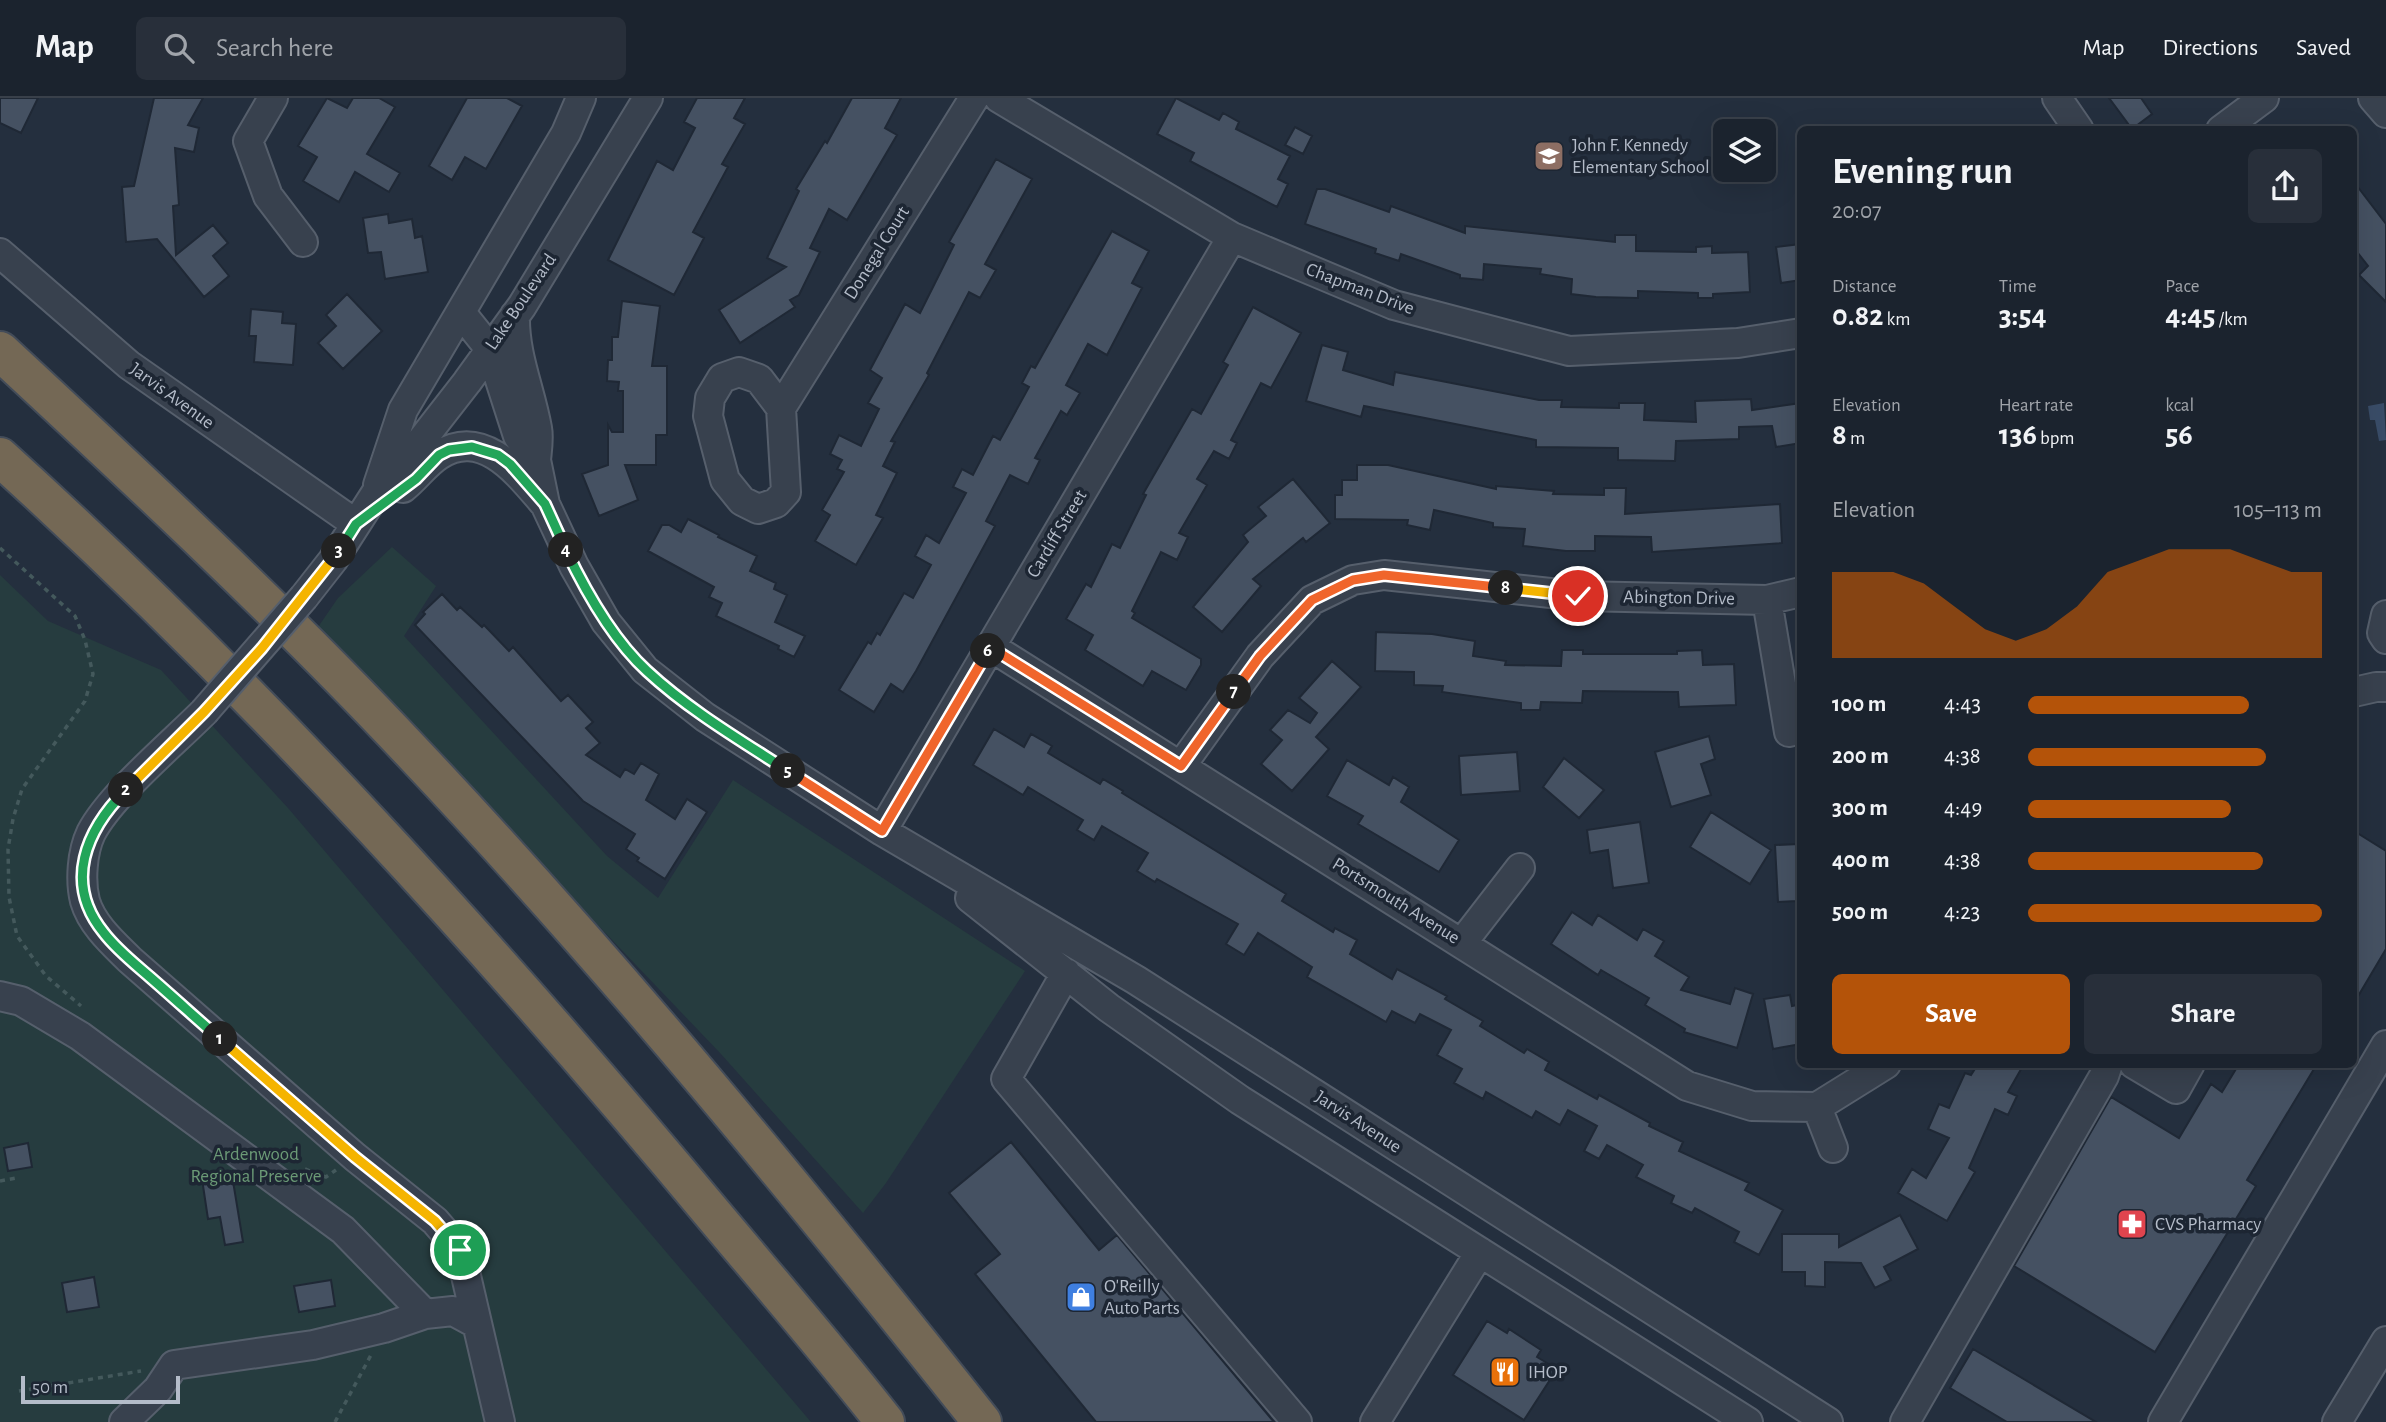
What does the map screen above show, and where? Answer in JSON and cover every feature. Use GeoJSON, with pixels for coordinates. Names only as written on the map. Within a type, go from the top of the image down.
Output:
{"type":"FeatureCollection","features":[{"type":"Feature","properties":{"kind":"highway"},"geometry":{"type":"LineString","coordinates":[[0,351],[266,601],[414,753],[666,1034],[783,1172],[982,1422]]}},
{"type":"Feature","properties":{"kind":"highway"},"geometry":{"type":"LineString","coordinates":[[0,457],[214,661],[468,928],[604,1082],[815,1333],[885,1422]]}},
{"type":"Feature","properties":{"kind":"highway"},"geometry":{"type":"LineString","coordinates":[[815,1333],[876,1422]]}},
{"type":"Feature","properties":{"kind":"street"},"geometry":{"type":"LineString","coordinates":[[273,98],[248,141],[268,196],[303,242]]}},
{"type":"Feature","properties":{"kind":"street","name":"Lake Boulevard"},"geometry":{"type":"LineString","coordinates":[[376,494],[403,410],[566,134],[581,98]]}},
{"type":"Feature","properties":{"kind":"street","name":"Lake Boulevard"},"geometry":{"type":"LineString","coordinates":[[500,1422],[460,1250],[435,1221],[355,1157],[130,960],[103,932],[86,902],[82,868],[90,834],[111,805],[204,712],[304,597],[333,560],[376,494],[393,477],[515,315],[648,98]]}},
{"type":"Feature","properties":{"kind":"street","name":"Donegal Court"},"geometry":{"type":"LineString","coordinates":[[781,408],[974,98]]}},
{"type":"Feature","properties":{"kind":"street","name":"Chapman Drive"},"geometry":{"type":"LineString","coordinates":[[999,98],[1232,237],[1394,305],[1569,351],[1738,343],[1797,334]]}},
{"type":"Feature","properties":{"kind":"street"},"geometry":{"type":"LineString","coordinates":[[2057,98],[2076,126]]}},
{"type":"Feature","properties":{"kind":"street"},"geometry":{"type":"LineString","coordinates":[[2226,126],[2264,98]]}},
{"type":"Feature","properties":{"kind":"street"},"geometry":{"type":"LineString","coordinates":[[2373,98],[2386,113]]}},
{"type":"Feature","properties":{"kind":"street","name":"Cardiff Street"},"geometry":{"type":"LineString","coordinates":[[882,831],[1232,237]]}},
{"type":"Feature","properties":{"kind":"street","name":"Jarvis Avenue"},"geometry":{"type":"LineString","coordinates":[[0,253],[129,365],[356,524]]}},
{"type":"Feature","properties":{"kind":"street","name":"Jarvis Avenue"},"geometry":{"type":"LineString","coordinates":[[462,314],[490,349],[517,436],[536,460],[545,504],[574,566],[606,622],[645,670],[705,717],[882,831],[1136,980],[1828,1422]]}},
{"type":"Feature","properties":{"kind":"street"},"geometry":{"type":"LineString","coordinates":[[515,315],[514,335],[538,430],[536,460]]}},
{"type":"Feature","properties":{"kind":"street"},"geometry":{"type":"LineString","coordinates":[[356,524],[416,479],[439,455],[461,448],[472,447],[498,455],[510,464],[545,504]]}},
{"type":"Feature","properties":{"kind":"street","name":"Abington Drive"},"geometry":{"type":"LineString","coordinates":[[1181,766],[1260,656],[1312,600],[1353,580],[1384,575],[1578,596],[1767,600],[1797,593]]}},
{"type":"Feature","properties":{"kind":"street"},"geometry":{"type":"LineString","coordinates":[[1767,600],[1789,732]]}},
{"type":"Feature","properties":{"kind":"street"},"geometry":{"type":"LineString","coordinates":[[2386,615],[2382,633],[2386,639]]}},
{"type":"Feature","properties":{"kind":"street","name":"Portsmouth Avenue"},"geometry":{"type":"LineString","coordinates":[[990,647],[1687,1086],[1752,1106],[1817,1107]]}},
{"type":"Feature","properties":{"kind":"street"},"geometry":{"type":"LineString","coordinates":[[2357,691],[2386,687]]}},
{"type":"Feature","properties":{"kind":"street","name":"Jarvis Avenue"},"geometry":{"type":"LineString","coordinates":[[882,831],[1109,1008],[1240,1100],[1748,1422]]}},
{"type":"Feature","properties":{"kind":"street"},"geometry":{"type":"LineString","coordinates":[[1462,943],[1520,868]]}},
{"type":"Feature","properties":{"kind":"street"},"geometry":{"type":"LineString","coordinates":[[1066,973],[1006,1079],[1297,1422]]}},
{"type":"Feature","properties":{"kind":"street"},"geometry":{"type":"LineString","coordinates":[[0,996],[21,1001],[80,1036],[344,1230],[425,1314]]}},
{"type":"Feature","properties":{"kind":"street"},"geometry":{"type":"LineString","coordinates":[[2163,1422],[2386,1045]]}},
{"type":"Feature","properties":{"kind":"street"},"geometry":{"type":"LineString","coordinates":[[1833,1148],[1817,1107],[1880,1068]]}},
{"type":"Feature","properties":{"kind":"street"},"geometry":{"type":"LineString","coordinates":[[1905,1422],[2107,1068]]}},
{"type":"Feature","properties":{"kind":"street"},"geometry":{"type":"LineString","coordinates":[[2141,1068],[2176,1089],[2187,1068]]}},
{"type":"Feature","properties":{"kind":"street"},"geometry":{"type":"LineString","coordinates":[[1375,1422],[1480,1252]]}},
{"type":"Feature","properties":{"kind":"street"},"geometry":{"type":"LineString","coordinates":[[124,1422],[158,1389],[174,1365],[313,1345],[384,1328],[425,1314],[453,1311],[477,1324]]}},
{"type":"Feature","properties":{"kind":"street"},"geometry":{"type":"LineString","coordinates":[[2337,1422],[2386,1341]]}},
{"type":"Feature","properties":{"kind":"path"},"geometry":{"type":"LineString","coordinates":[[0,1181],[16,1178]]}},
{"type":"Feature","properties":{"kind":"path"},"geometry":{"type":"LineString","coordinates":[[335,1422],[384,1328]]}},
{"type":"Feature","properties":{"kind":"path"},"geometry":{"type":"LineString","coordinates":[[19,1391],[174,1365]]}},
{"type":"Feature","properties":{"kind":"green space"},"geometry":{"type":"Polygon","coordinates":[[[392,547],[436,586],[404,636],[607,856],[658,898],[733,780],[1025,971],[886,1183],[863,1213],[721,1054],[316,630],[338,598],[392,547]]]}},
{"type":"Feature","properties":{"kind":"green space","name":"Ardenwood Regional Preserve"},"geometry":{"type":"Polygon","coordinates":[[[0,575],[48,621],[161,670],[288,808],[811,1422],[0,1422],[0,575]]]}},
{"type":"Feature","properties":{"kind":"water"},"geometry":{"type":"Polygon","coordinates":[[[2384,403],[2386,440],[2379,441],[2375,420],[2370,420],[2368,406],[2384,403]]]}},
{"type":"Feature","properties":{"kind":"building"},"geometry":{"type":"Polygon","coordinates":[[[0,98],[38,98],[21,133],[0,123],[0,98]]]}},
{"type":"Feature","properties":{"kind":"building"},"geometry":{"type":"Polygon","coordinates":[[[154,98],[203,98],[188,125],[199,128],[194,152],[175,148],[179,205],[173,206],[176,255],[213,225],[228,243],[213,256],[229,276],[204,297],[157,239],[126,242],[122,187],[134,186],[154,98]]]}},
{"type":"Feature","properties":{"kind":"building"},"geometry":{"type":"Polygon","coordinates":[[[327,98],[347,108],[353,98],[379,98],[395,107],[367,154],[400,173],[389,192],[355,172],[339,202],[303,181],[317,157],[298,146],[327,98]]]}},
{"type":"Feature","properties":{"kind":"building"},"geometry":{"type":"Polygon","coordinates":[[[467,98],[507,98],[522,106],[486,169],[465,157],[452,180],[429,166],[467,98]]]}},
{"type":"Feature","properties":{"kind":"building"},"geometry":{"type":"Polygon","coordinates":[[[697,98],[745,98],[734,118],[745,124],[722,164],[728,167],[693,232],[704,238],[674,295],[608,260],[657,161],[673,170],[695,128],[684,122],[697,98]]]}},
{"type":"Feature","properties":{"kind":"building"},"geometry":{"type":"Polygon","coordinates":[[[852,98],[901,98],[885,128],[897,135],[847,220],[829,209],[810,248],[820,252],[799,295],[790,300],[795,307],[740,343],[719,310],[786,267],[767,258],[799,191],[796,189],[825,141],[827,143],[852,98]]]}},
{"type":"Feature","properties":{"kind":"building"},"geometry":{"type":"Polygon","coordinates":[[[1176,98],[1219,120],[1223,113],[1239,122],[1236,129],[1290,156],[1278,179],[1288,184],[1277,207],[1190,161],[1194,153],[1157,134],[1176,98]]]}},
{"type":"Feature","properties":{"kind":"building"},"geometry":{"type":"Polygon","coordinates":[[[2109,98],[2141,98],[2152,114],[2136,126],[2130,126],[2109,98]]]}},
{"type":"Feature","properties":{"kind":"building"},"geometry":{"type":"Polygon","coordinates":[[[1295,127],[1312,136],[1303,154],[1285,145],[1295,127]]]}},
{"type":"Feature","properties":{"kind":"building"},"geometry":{"type":"Polygon","coordinates":[[[996,159],[1032,179],[985,264],[996,270],[980,298],[969,292],[927,373],[929,375],[891,441],[895,442],[883,466],[897,473],[876,515],[883,518],[856,565],[815,541],[830,515],[822,510],[844,472],[837,469],[842,460],[830,454],[839,435],[861,446],[879,409],[868,403],[882,378],[870,370],[905,304],[920,313],[954,245],[949,242],[996,159]]]}},
{"type":"Feature","properties":{"kind":"building"},"geometry":{"type":"Polygon","coordinates":[[[2357,186],[2386,224],[2386,302],[2359,275],[2368,266],[2357,252],[2357,186]]]}},
{"type":"Feature","properties":{"kind":"building"},"geometry":{"type":"Polygon","coordinates":[[[1317,189],[1325,189],[1389,212],[1391,206],[1465,233],[1465,226],[1615,242],[1615,235],[1636,235],[1636,251],[1696,252],[1696,247],[1712,246],[1712,253],[1748,252],[1750,292],[1713,294],[1713,298],[1698,298],[1698,293],[1638,291],[1638,298],[1596,297],[1571,294],[1572,279],[1540,274],[1541,269],[1484,264],[1483,280],[1460,278],[1460,275],[1401,254],[1399,261],[1375,253],[1376,249],[1305,224],[1317,189]]]}},
{"type":"Feature","properties":{"kind":"building"},"geometry":{"type":"Polygon","coordinates":[[[388,214],[389,223],[412,219],[415,238],[422,236],[428,272],[385,279],[381,252],[368,253],[363,218],[388,214]]]}},
{"type":"Feature","properties":{"kind":"building"},"geometry":{"type":"Polygon","coordinates":[[[1112,231],[1149,251],[1132,283],[1142,288],[1107,355],[1088,344],[1066,385],[1080,393],[1067,415],[1061,411],[1035,458],[1040,460],[1028,484],[1010,475],[986,521],[995,526],[916,671],[903,692],[891,684],[874,712],[839,690],[868,642],[871,644],[877,633],[880,635],[904,593],[913,598],[931,565],[915,556],[926,535],[939,543],[966,493],[953,487],[962,469],[973,475],[993,436],[1000,440],[1029,387],[1022,383],[1031,366],[1035,368],[1112,231]]]}},
{"type":"Feature","properties":{"kind":"building"},"geometry":{"type":"Polygon","coordinates":[[[1797,244],[1797,281],[1781,283],[1776,247],[1797,244]]]}},
{"type":"Feature","properties":{"kind":"building"},"geometry":{"type":"Polygon","coordinates":[[[347,294],[382,331],[343,369],[318,343],[336,326],[326,315],[347,294]]]}},
{"type":"Feature","properties":{"kind":"building"},"geometry":{"type":"Polygon","coordinates":[[[622,301],[660,306],[652,366],[667,366],[667,435],[656,435],[656,465],[625,465],[638,500],[599,516],[582,474],[608,465],[608,425],[612,432],[623,432],[623,391],[618,391],[619,382],[607,381],[608,360],[612,360],[612,337],[618,337],[622,301]]]}},
{"type":"Feature","properties":{"kind":"building"},"geometry":{"type":"Polygon","coordinates":[[[1253,307],[1301,333],[1271,388],[1261,383],[1231,440],[1237,443],[1229,459],[1214,451],[1197,479],[1207,485],[1179,533],[1188,537],[1177,560],[1161,552],[1132,611],[1135,613],[1132,618],[1201,659],[1201,665],[1186,690],[1152,671],[1143,686],[1085,650],[1093,635],[1066,619],[1086,584],[1091,587],[1112,544],[1120,548],[1146,495],[1143,494],[1192,409],[1201,414],[1228,365],[1223,362],[1253,307]]]}},
{"type":"Feature","properties":{"kind":"building"},"geometry":{"type":"Polygon","coordinates":[[[251,309],[283,312],[282,323],[296,324],[293,365],[254,362],[256,336],[249,336],[251,309]]]}},
{"type":"Feature","properties":{"kind":"building"},"geometry":{"type":"Polygon","coordinates":[[[1322,345],[1348,352],[1343,370],[1393,385],[1395,372],[1539,400],[1562,400],[1561,407],[1619,408],[1619,403],[1645,403],[1644,420],[1696,422],[1695,401],[1751,399],[1752,410],[1797,404],[1797,444],[1776,447],[1772,426],[1739,427],[1739,439],[1676,441],[1675,461],[1618,460],[1618,448],[1536,447],[1536,440],[1364,406],[1361,417],[1306,401],[1322,345]]]}},
{"type":"Feature","properties":{"kind":"building"},"geometry":{"type":"Polygon","coordinates":[[[1357,465],[1388,465],[1496,489],[1496,486],[1554,491],[1553,494],[1604,495],[1604,488],[1626,488],[1625,514],[1780,504],[1782,543],[1652,552],[1651,537],[1595,536],[1595,551],[1566,551],[1523,546],[1525,529],[1493,527],[1493,523],[1434,510],[1430,530],[1407,525],[1408,520],[1335,519],[1335,495],[1342,495],[1342,480],[1357,480],[1357,465]]]}},
{"type":"Feature","properties":{"kind":"building"},"geometry":{"type":"Polygon","coordinates":[[[1293,479],[1330,523],[1306,542],[1303,538],[1253,579],[1261,586],[1222,632],[1193,607],[1248,542],[1243,535],[1266,516],[1258,507],[1293,479]]]}},
{"type":"Feature","properties":{"kind":"building"},"geometry":{"type":"Polygon","coordinates":[[[688,519],[757,556],[750,571],[776,583],[774,589],[787,595],[775,622],[805,636],[794,657],[778,649],[779,646],[716,616],[722,603],[709,597],[714,587],[648,551],[662,525],[669,525],[681,532],[688,519]]]}},
{"type":"Feature","properties":{"kind":"building"},"geometry":{"type":"Polygon","coordinates":[[[442,594],[457,610],[460,607],[482,627],[484,625],[509,651],[513,647],[561,701],[568,695],[593,722],[586,728],[600,743],[586,755],[620,777],[625,769],[634,774],[641,763],[659,774],[646,800],[675,819],[687,799],[707,812],[665,879],[637,861],[639,858],[626,849],[635,834],[583,801],[415,625],[425,614],[423,612],[442,594]]]}},
{"type":"Feature","properties":{"kind":"building"},"geometry":{"type":"Polygon","coordinates":[[[1376,632],[1432,634],[1475,641],[1473,656],[1506,661],[1505,665],[1561,666],[1562,650],[1583,650],[1583,654],[1677,654],[1677,651],[1702,650],[1703,665],[1734,664],[1736,705],[1679,707],[1678,692],[1583,691],[1582,703],[1541,702],[1540,710],[1521,710],[1521,703],[1442,692],[1443,686],[1414,685],[1414,672],[1375,671],[1376,632]]]}},
{"type":"Feature","properties":{"kind":"building"},"geometry":{"type":"Polygon","coordinates":[[[1332,661],[1361,687],[1316,737],[1329,749],[1292,791],[1261,764],[1282,740],[1270,730],[1288,710],[1310,723],[1317,713],[1299,698],[1332,661]]]}},
{"type":"Feature","properties":{"kind":"building"},"geometry":{"type":"Polygon","coordinates":[[[994,729],[1024,747],[1031,734],[1052,746],[1048,753],[1100,784],[1103,779],[1123,791],[1122,793],[1286,894],[1282,901],[1333,932],[1335,928],[1357,940],[1350,954],[1392,979],[1397,969],[1447,996],[1445,999],[1483,1021],[1480,1026],[1524,1053],[1527,1049],[1549,1062],[1545,1070],[1597,1099],[1599,1095],[1650,1123],[1649,1126],[1683,1142],[1679,1151],[1749,1183],[1745,1190],[1783,1210],[1759,1255],[1734,1242],[1739,1232],[1695,1208],[1692,1213],[1671,1203],[1674,1196],[1636,1177],[1643,1165],[1607,1145],[1599,1159],[1584,1151],[1597,1126],[1568,1110],[1560,1125],[1536,1111],[1532,1118],[1486,1092],[1483,1099],[1454,1083],[1462,1069],[1437,1055],[1451,1030],[1420,1014],[1415,1023],[1392,1011],[1386,1022],[1307,977],[1312,967],[1258,933],[1244,955],[1226,944],[1238,924],[1157,879],[1155,882],[1137,871],[1148,853],[1102,826],[1094,840],[1077,830],[1083,820],[1028,787],[1023,795],[973,765],[994,729]]]}},
{"type":"Feature","properties":{"kind":"building"},"geometry":{"type":"Polygon","coordinates":[[[1709,736],[1715,759],[1701,764],[1711,795],[1671,807],[1655,752],[1709,736]]]}},
{"type":"Feature","properties":{"kind":"building"},"geometry":{"type":"Polygon","coordinates":[[[1517,752],[1520,791],[1461,795],[1459,756],[1517,752]]]}},
{"type":"Feature","properties":{"kind":"building"},"geometry":{"type":"Polygon","coordinates":[[[1564,758],[1604,790],[1579,818],[1543,787],[1564,758]]]}},
{"type":"Feature","properties":{"kind":"building"},"geometry":{"type":"Polygon","coordinates":[[[1347,760],[1389,785],[1393,777],[1409,787],[1401,802],[1459,840],[1439,872],[1358,824],[1363,816],[1327,796],[1347,760]]]}},
{"type":"Feature","properties":{"kind":"building"},"geometry":{"type":"Polygon","coordinates":[[[1711,812],[1771,850],[1750,884],[1690,847],[1711,812]]]}},
{"type":"Feature","properties":{"kind":"building"},"geometry":{"type":"Polygon","coordinates":[[[1640,822],[1649,883],[1613,888],[1608,850],[1590,853],[1587,830],[1640,822]]]}},
{"type":"Feature","properties":{"kind":"building"},"geometry":{"type":"Polygon","coordinates":[[[2357,833],[2386,851],[2386,949],[2357,998],[2357,833]]]}},
{"type":"Feature","properties":{"kind":"building"},"geometry":{"type":"Polygon","coordinates":[[[1797,844],[1797,901],[1778,902],[1775,845],[1797,844]]]}},
{"type":"Feature","properties":{"kind":"building"},"geometry":{"type":"Polygon","coordinates":[[[1572,912],[1592,925],[1598,915],[1637,940],[1643,929],[1664,941],[1655,956],[1689,977],[1681,990],[1730,1004],[1735,988],[1753,994],[1737,1048],[1684,1032],[1685,1029],[1645,1005],[1649,998],[1601,970],[1598,975],[1551,944],[1572,912]]]}},
{"type":"Feature","properties":{"kind":"building"},"geometry":{"type":"Polygon","coordinates":[[[1790,995],[1792,1006],[1797,1005],[1797,1045],[1773,1049],[1764,999],[1790,995]]]}},
{"type":"Feature","properties":{"kind":"building"},"geometry":{"type":"Polygon","coordinates":[[[1975,1068],[2022,1068],[2008,1092],[2017,1096],[2008,1115],[1995,1109],[1969,1168],[1975,1172],[1947,1221],[1898,1193],[1912,1169],[1926,1178],[1949,1138],[1928,1129],[1939,1104],[1949,1108],[1965,1073],[1971,1075],[1975,1068]]]}},
{"type":"Feature","properties":{"kind":"building","name":"CVS Pharmacy"},"geometry":{"type":"Polygon","coordinates":[[[2237,1068],[2315,1068],[2247,1180],[2256,1186],[2155,1352],[2014,1266],[2111,1097],[2179,1138],[2211,1084],[2222,1092],[2237,1068]]]}},
{"type":"Feature","properties":{"kind":"building","name":"O'Reilly Auto Parts"},"geometry":{"type":"Polygon","coordinates":[[[1011,1142],[1099,1250],[1117,1235],[1274,1422],[1096,1422],[975,1274],[1000,1254],[949,1193],[1011,1142]]]}},
{"type":"Feature","properties":{"kind":"building"},"geometry":{"type":"Polygon","coordinates":[[[28,1143],[32,1167],[8,1171],[4,1148],[28,1143]]]}},
{"type":"Feature","properties":{"kind":"building"},"geometry":{"type":"Polygon","coordinates":[[[232,1175],[243,1242],[225,1245],[220,1217],[208,1219],[202,1179],[232,1175]]]}},
{"type":"Feature","properties":{"kind":"building"},"geometry":{"type":"Polygon","coordinates":[[[1900,1215],[1918,1249],[1884,1267],[1891,1280],[1875,1288],[1861,1263],[1825,1262],[1825,1287],[1805,1286],[1805,1272],[1782,1272],[1782,1234],[1839,1234],[1839,1247],[1900,1215]]]}},
{"type":"Feature","properties":{"kind":"building"},"geometry":{"type":"Polygon","coordinates":[[[94,1277],[99,1307],[67,1312],[62,1283],[94,1277]]]}},
{"type":"Feature","properties":{"kind":"building"},"geometry":{"type":"Polygon","coordinates":[[[331,1280],[335,1306],[299,1312],[294,1286],[331,1280]]]}},
{"type":"Feature","properties":{"kind":"building","name":"IHOP"},"geometry":{"type":"Polygon","coordinates":[[[1487,1321],[1507,1333],[1509,1329],[1541,1350],[1537,1357],[1557,1369],[1524,1420],[1453,1375],[1487,1321]]]}},
{"type":"Feature","properties":{"kind":"building"},"geometry":{"type":"Polygon","coordinates":[[[1973,1349],[2096,1422],[2007,1422],[1950,1388],[1973,1349]]]}},
{"type":"Feature","properties":{"kind":"place","name":"John F. Kennedy Elementary School"},"geometry":{"type":"Point","coordinates":[1549,156]}},
{"type":"Feature","properties":{"kind":"place","name":"CVS Pharmacy"},"geometry":{"type":"Point","coordinates":[2132,1224]}},
{"type":"Feature","properties":{"kind":"place","name":"O'Reilly Auto Parts"},"geometry":{"type":"Point","coordinates":[1081,1297]}},
{"type":"Feature","properties":{"kind":"place","name":"IHOP"},"geometry":{"type":"Point","coordinates":[1505,1372]}},
{"type":"Feature","properties":{"kind":"route"},"geometry":{"type":"LineString","coordinates":[[460,1250],[435,1221],[355,1157],[130,960],[103,932],[86,902],[82,868],[90,834],[111,805],[204,712],[262,648],[333,560],[356,524],[416,479],[427,464],[439,455],[449,450],[472,447],[498,455],[510,464],[545,504],[574,566],[606,622],[645,670],[705,717],[882,831],[990,647],[1181,766],[1260,656],[1312,600],[1353,580],[1384,575],[1578,596]]}}]}
